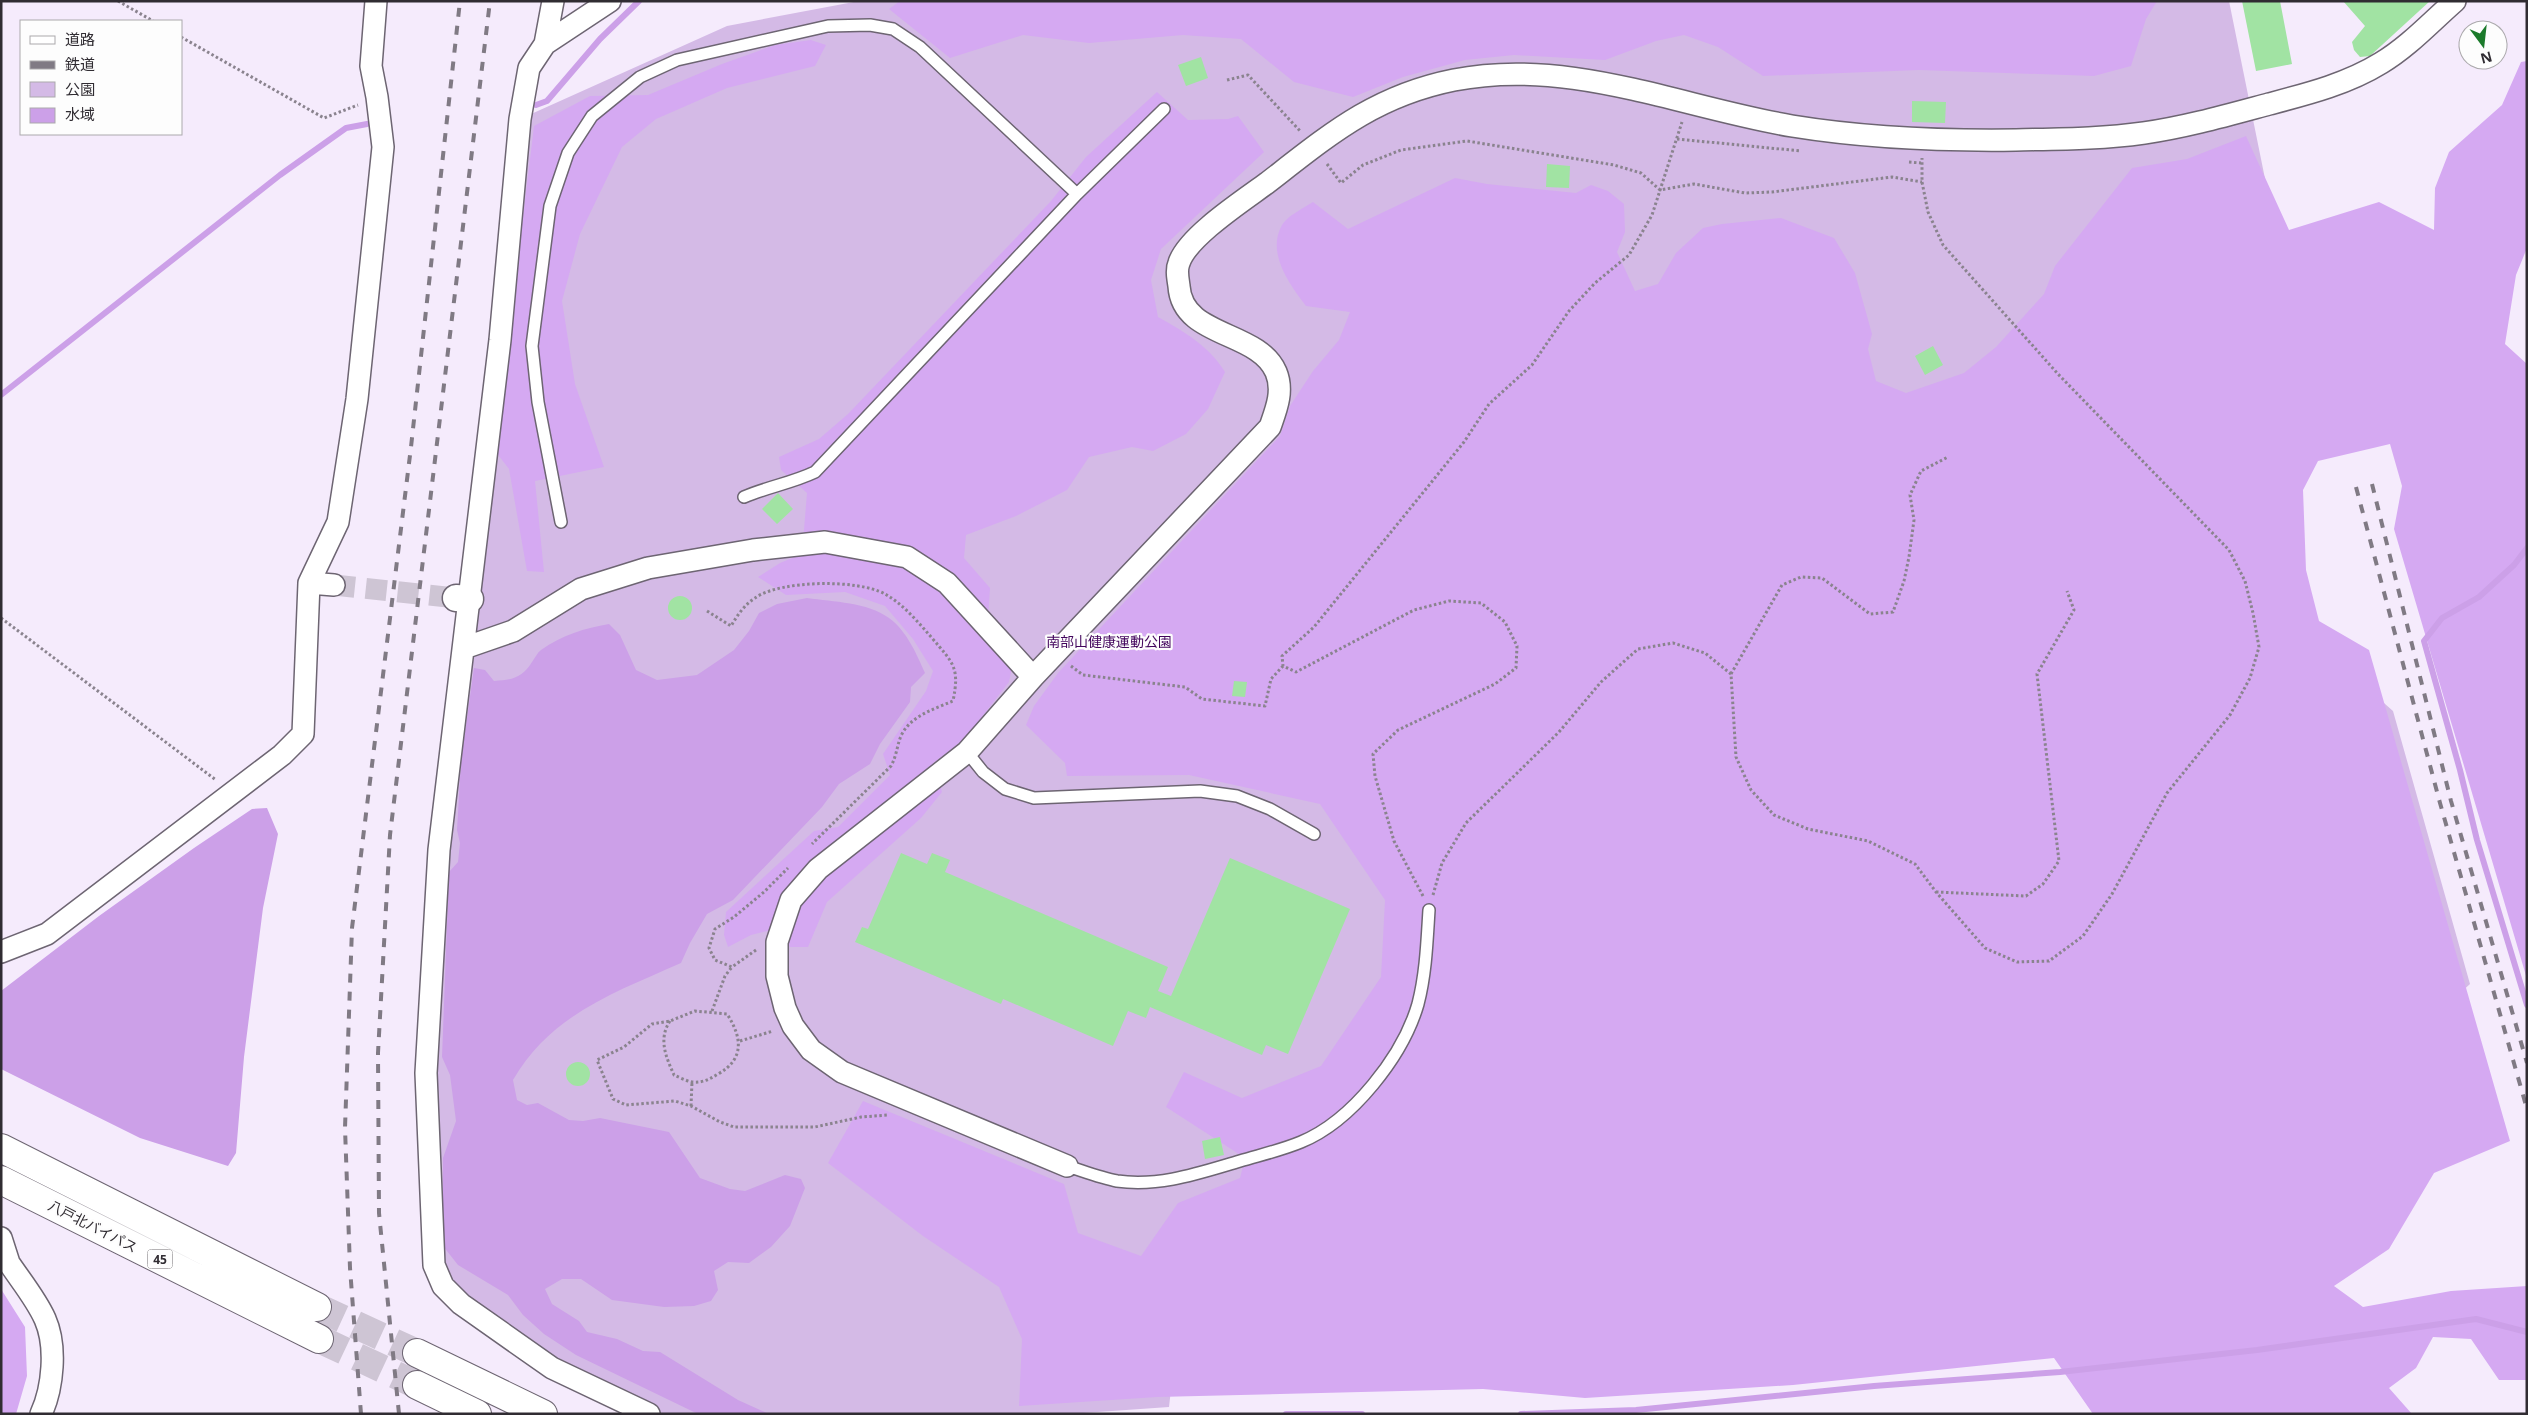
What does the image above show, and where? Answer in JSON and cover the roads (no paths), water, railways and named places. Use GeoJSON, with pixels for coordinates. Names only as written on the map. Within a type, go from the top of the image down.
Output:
{"type":"FeatureCollection","features":[{"type":"Feature","properties":{"kind":"highway","name":"八戸北バイパス"},"geometry":{"type":"LineString","coordinates":[[1,1148],[317,1307]]}},
{"type":"Feature","properties":{"kind":"highway","name":"八戸北バイパス"},"geometry":{"type":"LineString","coordinates":[[1,1180],[319,1339]]}},
{"type":"Feature","properties":{"kind":"highway"},"geometry":{"type":"LineString","coordinates":[[417,1353],[543,1414]]}},
{"type":"Feature","properties":{"kind":"highway"},"geometry":{"type":"LineString","coordinates":[[417,1385],[477,1414]]}},
{"type":"Feature","properties":{"kind":"street"},"geometry":{"type":"LineString","coordinates":[[1,952],[47,934],[282,755],[303,734],[309,583],[338,522],[356,398],[383,147],[371,66],[376,1]]}},
{"type":"Feature","properties":{"kind":"street"},"geometry":{"type":"LineString","coordinates":[[545,44],[553,1]]}},
{"type":"Feature","properties":{"kind":"street"},"geometry":{"type":"LineString","coordinates":[[610,1],[545,44],[529,68],[520,119],[500,340],[463,598],[464,648],[439,850],[426,1073],[434,1265],[443,1286],[461,1304],[552,1368],[649,1414]]}},
{"type":"Feature","properties":{"kind":"street"},"geometry":{"type":"LineString","coordinates":[[1067,1166],[842,1072],[811,1050],[792,1026],[785,1008],[777,976],[777,942],[791,900],[818,869],[967,752],[1033,677],[1270,427],[1280,398],[1276,372],[1259,351],[1196,320],[1179,295],[1177,266],[1187,247],[1337,128],[1370,108],[1409,91],[1455,80],[1496,74],[1538,73],[1592,80],[1792,126],[1922,140],[2099,138],[2148,132],[2234,114],[2324,89],[2382,63],[2455,1]]}},
{"type":"Feature","properties":{"kind":"street"},"geometry":{"type":"LineString","coordinates":[[464,648],[513,632],[581,589],[648,568],[753,550],[825,542],[907,557],[947,583],[1033,677]]}},
{"type":"Feature","properties":{"kind":"street"},"geometry":{"type":"LineString","coordinates":[[309,583],[334,585]]}},
{"type":"Feature","properties":{"kind":"street"},"geometry":{"type":"LineString","coordinates":[[1,1238],[5,1261],[46,1320],[53,1356],[49,1397],[41,1414]]}},
{"type":"Feature","properties":{"kind":"lane"},"geometry":{"type":"LineString","coordinates":[[561,522],[539,411],[532,346],[550,206],[568,153],[592,116],[640,77],[677,60],[828,26],[870,25],[893,29],[920,46],[1076,194]]}},
{"type":"Feature","properties":{"kind":"lane"},"geometry":{"type":"LineString","coordinates":[[744,497],[766,488],[793,482],[815,472],[1076,194],[1164,109]]}},
{"type":"Feature","properties":{"kind":"lane"},"geometry":{"type":"LineString","coordinates":[[967,752],[983,772],[1006,789],[1034,798],[1191,792],[1237,796],[1270,809],[1314,834]]}},
{"type":"Feature","properties":{"kind":"lane"},"geometry":{"type":"LineString","coordinates":[[1067,1166],[1117,1181],[1154,1183],[1185,1178],[1302,1142],[1329,1127],[1375,1082],[1400,1045],[1417,1005],[1426,961],[1429,910]]}},
{"type":"Feature","properties":{"kind":"water"},"geometry":{"type":"Polygon","coordinates":[[[807,598],[861,606],[880,613],[895,623],[911,644],[925,673],[911,687],[910,702],[880,744],[870,764],[839,784],[822,807],[733,900],[707,914],[681,963],[609,995],[566,1022],[546,1038],[528,1057],[513,1080],[517,1100],[527,1105],[538,1103],[569,1120],[583,1121],[600,1118],[669,1132],[700,1178],[730,1189],[745,1191],[785,1175],[801,1179],[805,1188],[790,1226],[771,1247],[749,1263],[728,1262],[714,1271],[718,1290],[711,1301],[694,1306],[664,1307],[612,1300],[581,1279],[562,1279],[545,1289],[552,1304],[579,1321],[587,1332],[617,1339],[643,1351],[660,1352],[738,1400],[769,1414],[698,1414],[576,1355],[544,1334],[523,1315],[508,1295],[458,1265],[443,1246],[443,1158],[456,1121],[450,1075],[442,1057],[449,872],[458,862],[460,843],[457,830],[461,761],[474,668],[485,670],[494,681],[511,679],[524,672],[540,651],[557,640],[582,630],[609,624],[620,635],[636,670],[657,680],[697,675],[734,650],[749,631],[759,613],[777,604],[807,598]]]}},
{"type":"Feature","properties":{"kind":"water"},"geometry":{"type":"Polygon","coordinates":[[[267,808],[278,834],[263,908],[244,1057],[236,1153],[228,1166],[140,1138],[1,1069],[1,991],[99,916],[194,848],[252,809],[267,808]]]}},
{"type":"Feature","properties":{"kind":"waterway"},"geometry":{"type":"LineString","coordinates":[[536,105],[547,101],[600,39],[639,1]]}},
{"type":"Feature","properties":{"kind":"waterway"},"geometry":{"type":"LineString","coordinates":[[1,395],[280,175],[346,128],[367,124]]}},
{"type":"Feature","properties":{"kind":"waterway"},"geometry":{"type":"LineString","coordinates":[[2527,548],[2514,565],[2479,597],[2442,618],[2424,641],[2460,770],[2477,840],[2527,1005]]}},
{"type":"Feature","properties":{"kind":"waterway"},"geometry":{"type":"LineString","coordinates":[[1521,1414],[1636,1410],[1874,1386],[2060,1372],[2257,1350],[2476,1319],[2527,1332]]}},
{"type":"Feature","properties":{"kind":"waterway"},"geometry":{"type":"LineString","coordinates":[[1286,1414],[1362,1414]]}},
{"type":"Feature","properties":{"kind":"tunnel"},"geometry":{"type":"LineString","coordinates":[[334,585],[456,598]]}},
{"type":"Feature","properties":{"kind":"tunnel"},"geometry":{"type":"LineString","coordinates":[[317,1307],[417,1353]]}},
{"type":"Feature","properties":{"kind":"tunnel"},"geometry":{"type":"LineString","coordinates":[[319,1339],[417,1385]]}},
{"type":"Feature","properties":{"kind":"railway"},"geometry":{"type":"LineString","coordinates":[[361,1414],[350,1268],[345,1128],[352,928],[411,447],[460,1]]}},
{"type":"Feature","properties":{"kind":"railway"},"geometry":{"type":"LineString","coordinates":[[399,1414],[379,1213],[378,1053],[390,835],[490,1]]}},
{"type":"Feature","properties":{"kind":"railway"},"geometry":{"type":"LineString","coordinates":[[2372,484],[2451,801],[2527,1063]]}},
{"type":"Feature","properties":{"kind":"railway"},"geometry":{"type":"LineString","coordinates":[[2356,487],[2440,803],[2527,1109]]}},
{"type":"Feature","properties":{"kind":"park label","name":"南部山健康運動公園"},"geometry":{"type":"Point","coordinates":[1109,641]}}]}
